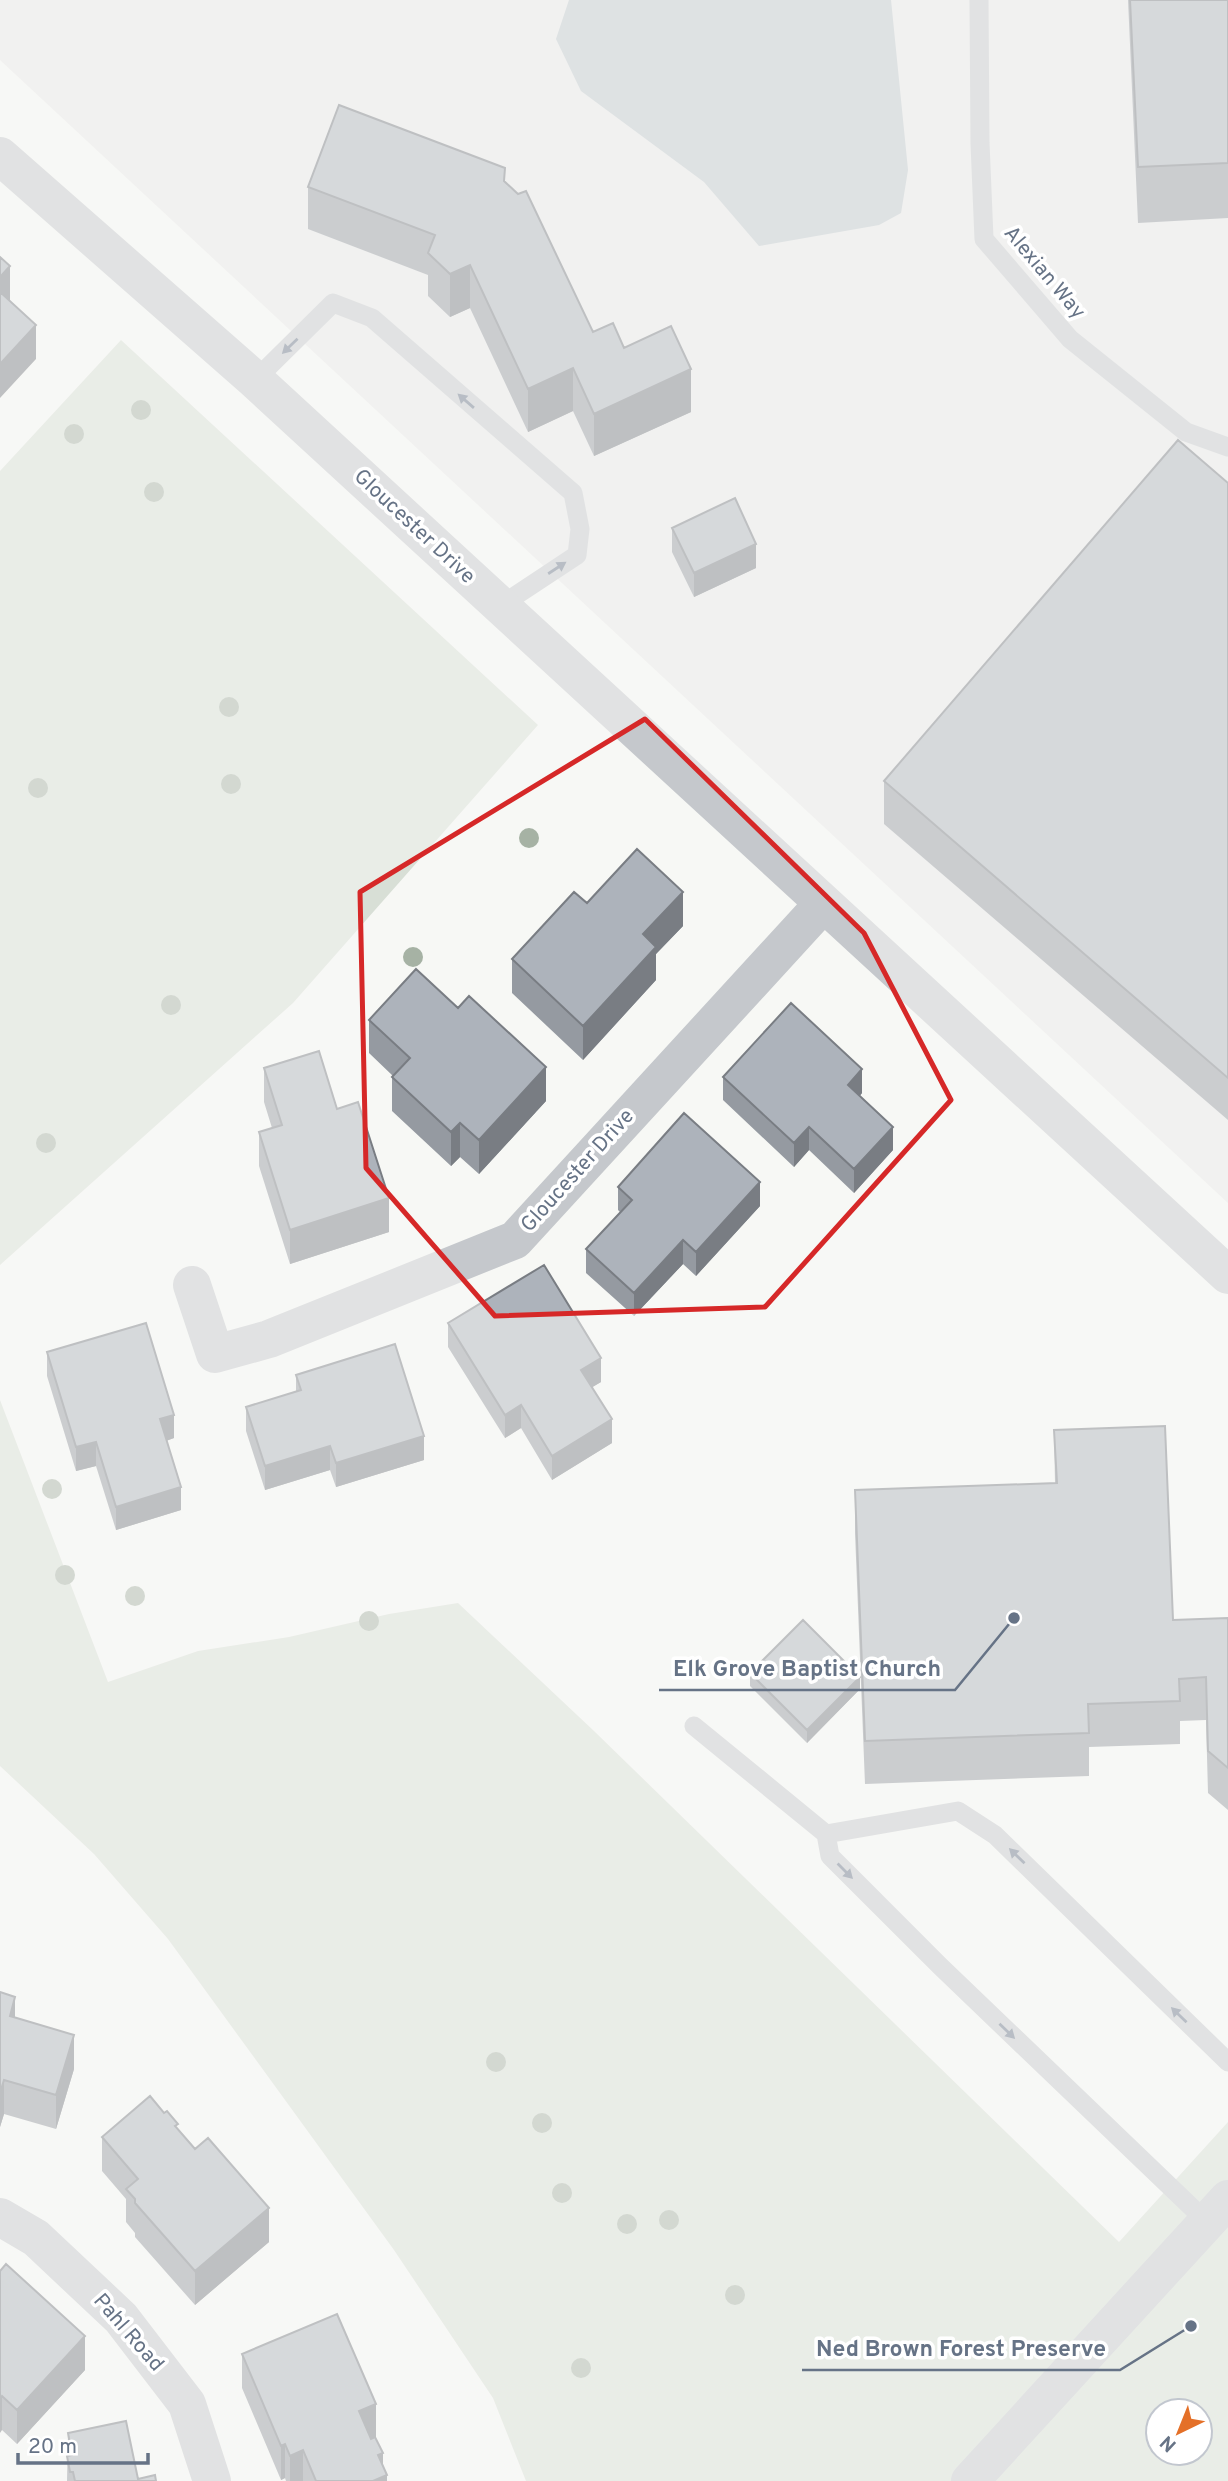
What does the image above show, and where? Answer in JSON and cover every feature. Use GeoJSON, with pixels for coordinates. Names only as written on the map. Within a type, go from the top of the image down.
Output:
{"type":"FeatureCollection","features":[{"type":"Feature","properties":{"kind":"street","name":"Gloucester Drive"},"geometry":{"type":"LineString","coordinates":[[0,156],[255,380],[1228,1275]]}},
{"type":"Feature","properties":{"kind":"street","name":"Gloucester Drive"},"geometry":{"type":"LineString","coordinates":[[192,1285],[215,1354],[269,1339],[515,1240],[823,904]]}},
{"type":"Feature","properties":{"kind":"street"},"geometry":{"type":"LineString","coordinates":[[970,2481],[1217,2210]]}},
{"type":"Feature","properties":{"kind":"street","name":"Pahl Road"},"geometry":{"type":"LineString","coordinates":[[0,2217],[36,2238],[121,2318],[187,2404],[212,2481]]}},
{"type":"Feature","properties":{"kind":"lane","name":"Alexian Way"},"geometry":{"type":"LineString","coordinates":[[985,2],[980,143],[984,239],[1070,340],[1186,432],[1228,447]]}},
{"type":"Feature","properties":{"kind":"lane"},"geometry":{"type":"LineString","coordinates":[[255,380],[333,303],[372,318],[573,493],[580,529],[577,555],[500,606]]}},
{"type":"Feature","properties":{"kind":"lane"},"geometry":{"type":"LineString","coordinates":[[694,1726],[826,1835],[830,1856],[940,1966],[1217,2210]]}},
{"type":"Feature","properties":{"kind":"lane"},"geometry":{"type":"LineString","coordinates":[[826,1835],[958,1811],[996,1835],[1228,2063]]}},
{"type":"Feature","properties":{"kind":"highlighted area"},"geometry":{"type":"Polygon","coordinates":[[[645,719],[864,933],[951,1100],[765,1307],[495,1316],[366,1168],[360,892],[645,719]]]}},
{"type":"Feature","properties":{"kind":"shaded area"},"geometry":{"type":"Polygon","coordinates":[[[0,0],[1228,0],[1228,1203],[0,60],[0,0]]]}},
{"type":"Feature","properties":{"kind":"shaded area"},"geometry":{"type":"Polygon","coordinates":[[[569,0],[891,0],[908,170],[901,213],[879,225],[759,246],[704,182],[581,91],[556,39],[569,0]]]}},
{"type":"Feature","properties":{"kind":"shaded area"},"geometry":{"type":"Polygon","coordinates":[[[121,340],[538,725],[293,1003],[0,1265],[0,471],[121,340]]]}},
{"type":"Feature","properties":{"kind":"shaded area"},"geometry":{"type":"Polygon","coordinates":[[[0,1400],[108,1682],[198,1651],[289,1637],[389,1614],[458,1603],[594,1731],[1119,2242],[1228,2122],[1228,2481],[526,2481],[493,2398],[394,2250],[168,1939],[94,1854],[0,1766],[0,1400]]]}},
{"type":"Feature","properties":{"kind":"building"},"geometry":{"type":"Polygon","coordinates":[[[1130,0],[1228,0],[1228,163],[1138,167],[1130,0]]]}},
{"type":"Feature","properties":{"kind":"building"},"geometry":{"type":"Polygon","coordinates":[[[339,105],[505,168],[504,181],[518,194],[526,191],[593,332],[613,323],[624,348],[671,326],[691,369],[594,414],[573,368],[528,389],[470,265],[450,274],[428,253],[435,235],[308,187],[339,105]]]}},
{"type":"Feature","properties":{"kind":"building"},"geometry":{"type":"Polygon","coordinates":[[[0,257],[10,266],[0,277],[0,257]]]}},
{"type":"Feature","properties":{"kind":"building"},"geometry":{"type":"Polygon","coordinates":[[[0,292],[36,325],[0,364],[0,292]]]}},
{"type":"Feature","properties":{"kind":"building"},"geometry":{"type":"Polygon","coordinates":[[[1178,440],[1228,483],[1228,1078],[884,781],[1178,440]]]}},
{"type":"Feature","properties":{"kind":"building"},"geometry":{"type":"Polygon","coordinates":[[[735,498],[756,544],[694,573],[672,528],[735,498]]]}},
{"type":"Feature","properties":{"kind":"building"},"geometry":{"type":"Polygon","coordinates":[[[637,849],[683,892],[643,934],[656,947],[583,1026],[512,959],[574,892],[587,903],[637,849]]]}},
{"type":"Feature","properties":{"kind":"building"},"geometry":{"type":"Polygon","coordinates":[[[416,969],[458,1008],[469,996],[546,1067],[479,1140],[460,1123],[451,1132],[392,1077],[410,1058],[369,1020],[416,969]]]}},
{"type":"Feature","properties":{"kind":"building"},"geometry":{"type":"Polygon","coordinates":[[[791,1003],[862,1069],[848,1085],[893,1127],[854,1169],[809,1127],[794,1143],[723,1077],[791,1003]]]}},
{"type":"Feature","properties":{"kind":"building"},"geometry":{"type":"Polygon","coordinates":[[[319,1051],[337,1109],[358,1102],[389,1198],[290,1230],[259,1132],[282,1125],[264,1068],[319,1051]]]}},
{"type":"Feature","properties":{"kind":"building"},"geometry":{"type":"Polygon","coordinates":[[[684,1113],[760,1182],[696,1252],[683,1240],[634,1293],[586,1249],[632,1200],[618,1187],[684,1113]]]}},
{"type":"Feature","properties":{"kind":"building"},"geometry":{"type":"Polygon","coordinates":[[[544,1265],[601,1358],[581,1370],[612,1419],[552,1456],[521,1405],[505,1415],[448,1323],[544,1265]]]}},
{"type":"Feature","properties":{"kind":"building"},"geometry":{"type":"Polygon","coordinates":[[[146,1323],[174,1415],[160,1419],[181,1487],[116,1507],[96,1442],[76,1447],[47,1352],[146,1323]]]}},
{"type":"Feature","properties":{"kind":"building"},"geometry":{"type":"Polygon","coordinates":[[[395,1344],[424,1436],[336,1463],[330,1446],[265,1466],[246,1407],[301,1390],[296,1375],[395,1344]]]}},
{"type":"Feature","properties":{"kind":"building"},"geometry":{"type":"Polygon","coordinates":[[[1165,1426],[1173,1620],[1228,1618],[1228,1768],[1208,1751],[1206,1677],[1179,1679],[1180,1701],[1088,1704],[1089,1733],[865,1741],[855,1490],[1057,1483],[1054,1430],[1165,1426]]]}},
{"type":"Feature","properties":{"kind":"building"},"geometry":{"type":"Polygon","coordinates":[[[803,1620],[860,1677],[807,1730],[750,1673],[803,1620]]]}},
{"type":"Feature","properties":{"kind":"building"},"geometry":{"type":"Polygon","coordinates":[[[0,1992],[15,1997],[10,2016],[74,2035],[56,2095],[4,2080],[0,2093],[0,1992]]]}},
{"type":"Feature","properties":{"kind":"building"},"geometry":{"type":"Polygon","coordinates":[[[150,2096],[164,2113],[167,2111],[178,2124],[175,2126],[195,2149],[208,2138],[269,2208],[195,2271],[135,2203],[135,2199],[126,2189],[138,2179],[102,2137],[150,2096]]]}},
{"type":"Feature","properties":{"kind":"building"},"geometry":{"type":"Polygon","coordinates":[[[6,2264],[85,2336],[17,2410],[2,2396],[0,2399],[0,2271],[6,2264]]]}},
{"type":"Feature","properties":{"kind":"building"},"geometry":{"type":"Polygon","coordinates":[[[337,2314],[376,2404],[359,2411],[371,2439],[375,2437],[383,2453],[378,2455],[387,2475],[373,2481],[316,2481],[303,2450],[290,2456],[285,2444],[281,2446],[242,2354],[337,2314]]]}},
{"type":"Feature","properties":{"kind":"building"},"geometry":{"type":"Polygon","coordinates":[[[126,2421],[138,2479],[155,2475],[156,2481],[75,2481],[67,2456],[72,2455],[68,2433],[126,2421]]]}},
{"type":"Feature","properties":{"kind":"place","name":"Elk Grove Baptist Church"},"geometry":{"type":"Point","coordinates":[1014,1618]}},
{"type":"Feature","properties":{"kind":"place","name":"Ned Brown Forest Preserve"},"geometry":{"type":"Point","coordinates":[1191,2326]}}]}
